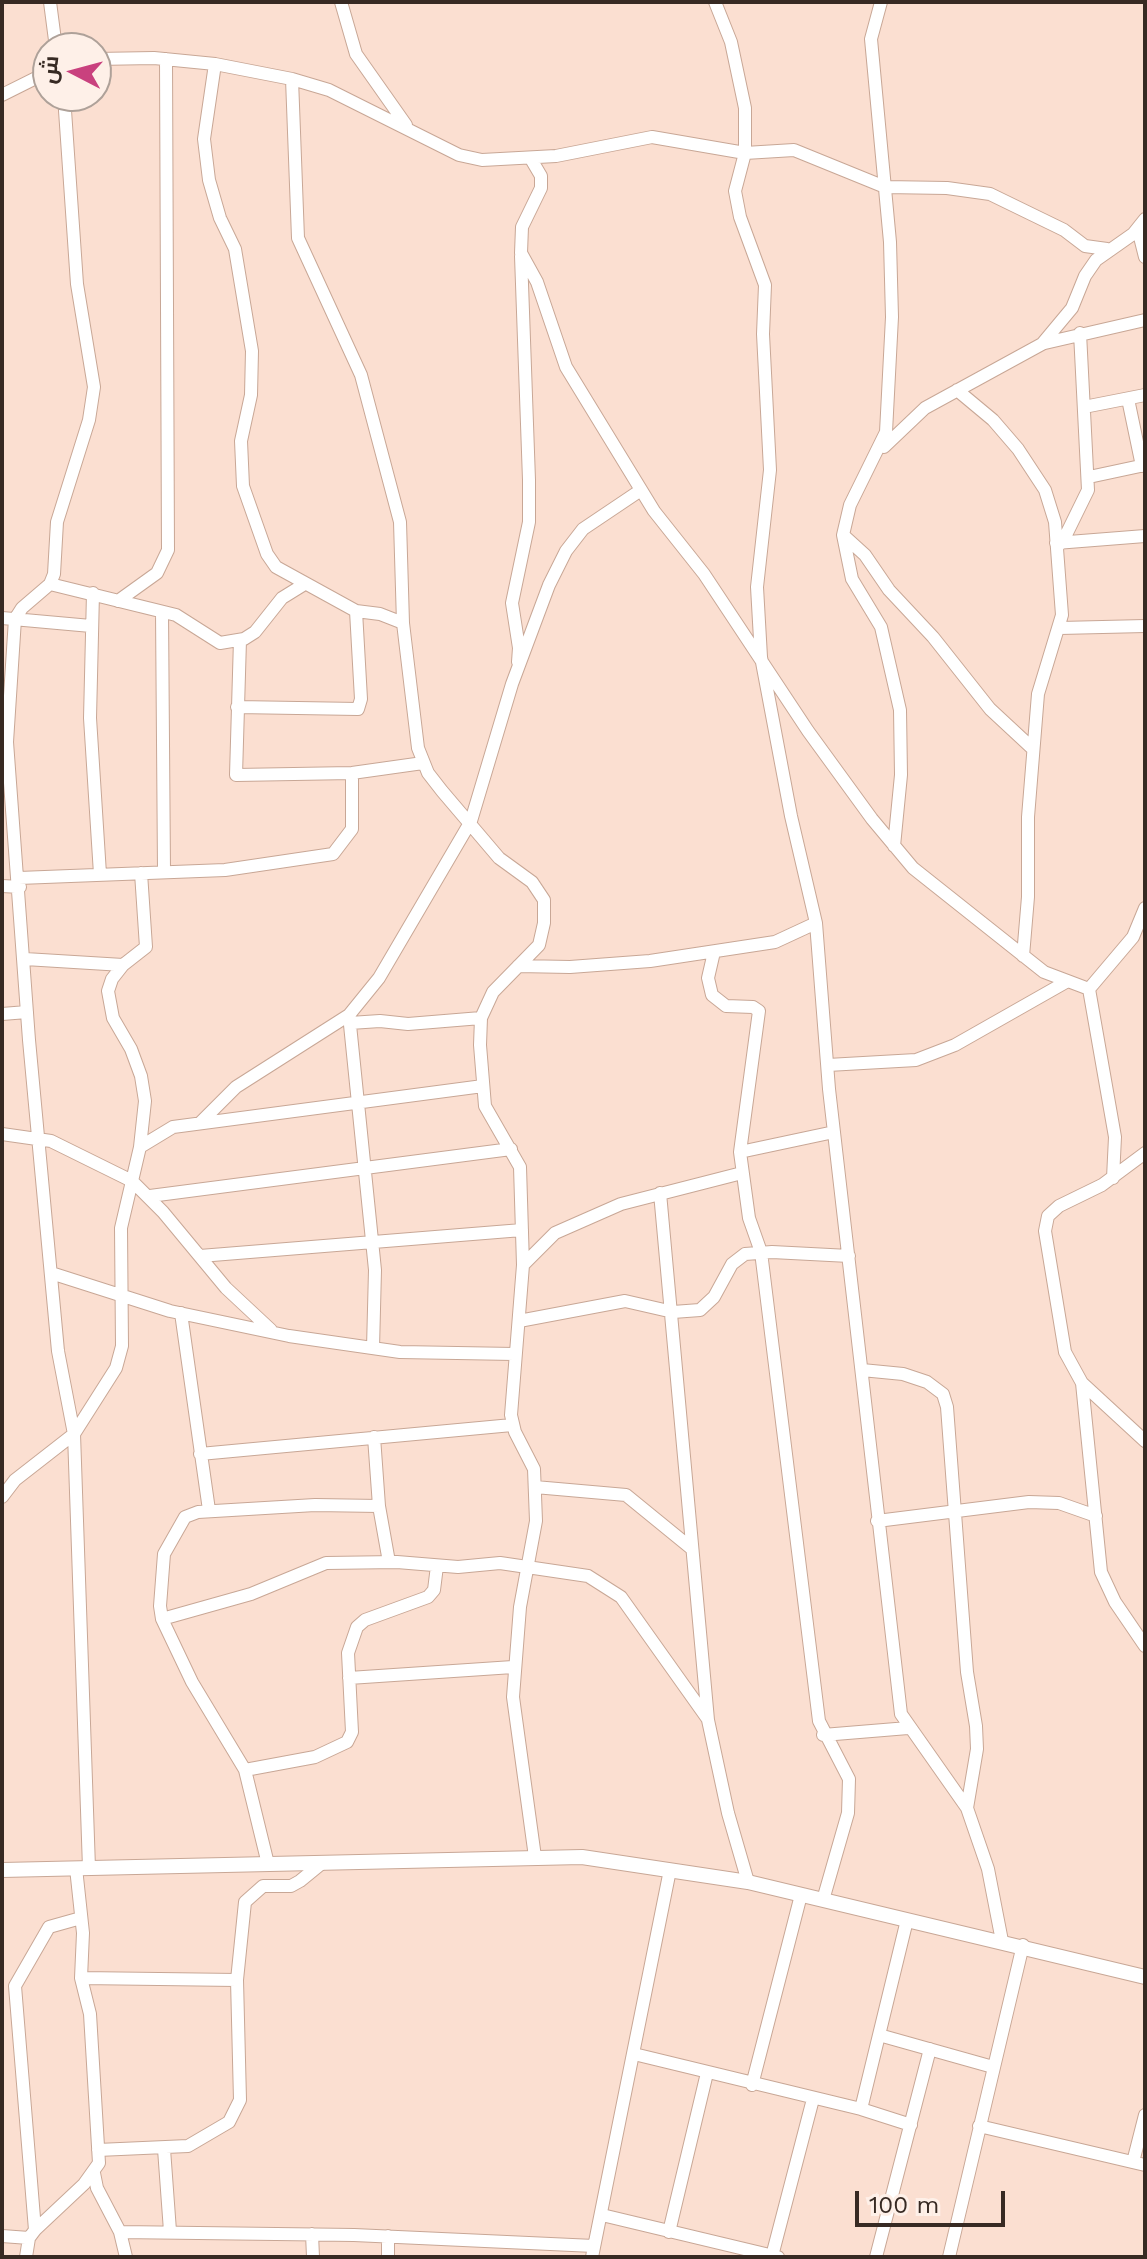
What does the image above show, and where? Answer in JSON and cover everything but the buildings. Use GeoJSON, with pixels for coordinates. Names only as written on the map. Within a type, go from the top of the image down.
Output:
{"type":"FeatureCollection","features":[{"type":"Feature","properties":{"kind":"street"},"geometry":{"type":"LineString","coordinates":[[50,2],[54,32]]}},
{"type":"Feature","properties":{"kind":"street"},"geometry":{"type":"LineString","coordinates":[[341,2],[356,54],[410,130]]}},
{"type":"Feature","properties":{"kind":"street"},"geometry":{"type":"LineString","coordinates":[[715,2],[731,42],[745,108],[745,153],[735,191],[740,217],[765,285],[763,334],[770,470],[757,587],[761,657],[794,831],[816,923],[834,1132],[901,1714],[967,1808],[988,1869],[1002,1941]]}},
{"type":"Feature","properties":{"kind":"street"},"geometry":{"type":"LineString","coordinates":[[881,2],[871,39],[885,187],[892,317],[886,432],[850,505],[843,535],[852,579],[881,627],[900,710],[901,775],[894,846]]}},
{"type":"Feature","properties":{"kind":"street"},"geometry":{"type":"LineString","coordinates":[[112,59],[166,59],[215,64],[292,79],[329,90],[459,155],[482,160],[531,159],[652,137],[745,153],[807,152],[885,187],[947,188],[990,194],[1064,230],[1085,246],[1107,249]]}},
{"type":"Feature","properties":{"kind":"street"},"geometry":{"type":"LineString","coordinates":[[118,601],[157,573],[168,550],[166,59]]}},
{"type":"Feature","properties":{"kind":"street"},"geometry":{"type":"LineString","coordinates":[[215,64],[204,139],[209,180],[220,218],[235,249],[252,351],[251,395],[241,441],[243,486],[270,562],[303,585],[356,611],[380,614],[403,623]]}},
{"type":"Feature","properties":{"kind":"street"},"geometry":{"type":"LineString","coordinates":[[292,79],[298,238],[361,375],[394,490],[400,522],[403,623],[418,748],[423,763],[442,791],[471,821],[499,858],[532,882],[544,900],[544,923],[539,945],[493,992],[481,1018],[483,1086],[490,1119],[520,1167],[523,1265],[514,1354],[512,1425],[530,1456],[536,1521],[525,1568],[513,1667],[516,1723],[535,1857]]}},
{"type":"Feature","properties":{"kind":"street"},"geometry":{"type":"LineString","coordinates":[[2,95],[32,80]]}},
{"type":"Feature","properties":{"kind":"street"},"geometry":{"type":"LineString","coordinates":[[8,618],[50,584],[57,557],[57,522],[89,420],[94,387],[77,284],[65,112]]}},
{"type":"Feature","properties":{"kind":"street"},"geometry":{"type":"LineString","coordinates":[[517,674],[519,648],[512,603],[529,522],[522,227],[541,188],[541,176],[531,159]]}},
{"type":"Feature","properties":{"kind":"street"},"geometry":{"type":"LineString","coordinates":[[1042,344],[1061,324],[1085,276],[1107,249],[1123,242],[1142,224]]}},
{"type":"Feature","properties":{"kind":"street"},"geometry":{"type":"LineString","coordinates":[[1142,224],[1145,257]]}},
{"type":"Feature","properties":{"kind":"street"},"geometry":{"type":"LineString","coordinates":[[521,253],[537,282],[566,367],[641,490],[761,657],[808,731],[894,846],[913,868],[968,908],[1023,956],[1066,982],[1089,989]]}},
{"type":"Feature","properties":{"kind":"street"},"geometry":{"type":"LineString","coordinates":[[874,459],[925,408],[1042,344],[1145,320]]}},
{"type":"Feature","properties":{"kind":"street"},"geometry":{"type":"LineString","coordinates":[[1059,543],[1086,497],[1089,477],[1080,333]]}},
{"type":"Feature","properties":{"kind":"street"},"geometry":{"type":"LineString","coordinates":[[957,390],[993,420],[1038,480],[1051,508],[1059,543],[1060,628],[1038,694],[1032,748],[1023,956]]}},
{"type":"Feature","properties":{"kind":"street"},"geometry":{"type":"LineString","coordinates":[[1084,407],[1145,395]]}},
{"type":"Feature","properties":{"kind":"street"},"geometry":{"type":"LineString","coordinates":[[1089,477],[1144,466],[1128,399]]}},
{"type":"Feature","properties":{"kind":"street"},"geometry":{"type":"LineString","coordinates":[[201,1122],[210,1117],[236,1087],[350,1019],[379,978],[471,821],[517,674],[549,585],[566,551],[583,529],[641,490]]}},
{"type":"Feature","properties":{"kind":"street"},"geometry":{"type":"LineString","coordinates":[[843,535],[865,555],[889,590],[933,637],[990,709],[1032,748]]}},
{"type":"Feature","properties":{"kind":"street"},"geometry":{"type":"LineString","coordinates":[[1059,543],[1145,536]]}},
{"type":"Feature","properties":{"kind":"street"},"geometry":{"type":"LineString","coordinates":[[50,584],[93,593],[191,622],[220,643],[240,640],[255,632],[282,598],[303,585]]}},
{"type":"Feature","properties":{"kind":"street"},"geometry":{"type":"LineString","coordinates":[[93,593],[90,718],[100,874]]}},
{"type":"Feature","properties":{"kind":"street"},"geometry":{"type":"LineString","coordinates":[[237,707],[358,709],[361,699],[356,611]]}},
{"type":"Feature","properties":{"kind":"street"},"geometry":{"type":"LineString","coordinates":[[162,612],[164,871]]}},
{"type":"Feature","properties":{"kind":"street"},"geometry":{"type":"LineString","coordinates":[[8,618],[91,626]]}},
{"type":"Feature","properties":{"kind":"street"},"geometry":{"type":"LineString","coordinates":[[2,2236],[32,2234],[94,2173],[99,2163],[90,2014],[81,1978],[82,1868],[74,1434],[58,1351],[27,1012],[20,882],[6,814],[8,618]]}},
{"type":"Feature","properties":{"kind":"street"},"geometry":{"type":"LineString","coordinates":[[1060,628],[1145,626]]}},
{"type":"Feature","properties":{"kind":"street"},"geometry":{"type":"LineString","coordinates":[[240,640],[236,775],[352,773],[423,763]]}},
{"type":"Feature","properties":{"kind":"street"},"geometry":{"type":"LineString","coordinates":[[2,886],[100,874],[225,870],[333,854],[352,829],[355,812],[352,773]]}},
{"type":"Feature","properties":{"kind":"street"},"geometry":{"type":"LineString","coordinates":[[2,1497],[15,1480],[74,1434],[116,1368],[123,1328],[121,1228],[140,1147],[145,1101],[141,1076],[131,1049],[113,1018],[108,991],[112,979],[123,965],[146,947],[141,873]]}},
{"type":"Feature","properties":{"kind":"street"},"geometry":{"type":"LineString","coordinates":[[1089,989],[1133,937],[1145,908]]}},
{"type":"Feature","properties":{"kind":"street"},"geometry":{"type":"LineString","coordinates":[[517,966],[613,965],[714,952],[775,942],[816,923]]}},
{"type":"Feature","properties":{"kind":"street"},"geometry":{"type":"LineString","coordinates":[[714,952],[708,978],[712,995],[726,1006],[753,1007],[759,1011],[740,1152],[742,1173],[749,1218],[761,1252],[819,1721],[823,1735],[844,1764],[851,1795],[823,1900]]}},
{"type":"Feature","properties":{"kind":"street"},"geometry":{"type":"LineString","coordinates":[[25,959],[123,965]]}},
{"type":"Feature","properties":{"kind":"street"},"geometry":{"type":"LineString","coordinates":[[828,1065],[916,1060],[955,1045],[1066,982]]}},
{"type":"Feature","properties":{"kind":"street"},"geometry":{"type":"LineString","coordinates":[[1089,989],[1115,1137],[1113,1178]]}},
{"type":"Feature","properties":{"kind":"street"},"geometry":{"type":"LineString","coordinates":[[2,1014],[27,1012]]}},
{"type":"Feature","properties":{"kind":"street"},"geometry":{"type":"LineString","coordinates":[[350,1019],[408,1024],[481,1018]]}},
{"type":"Feature","properties":{"kind":"street"},"geometry":{"type":"LineString","coordinates":[[350,1019],[361,1103],[372,1241],[373,1348]]}},
{"type":"Feature","properties":{"kind":"street"},"geometry":{"type":"LineString","coordinates":[[140,1147],[173,1127],[201,1122],[483,1086]]}},
{"type":"Feature","properties":{"kind":"street"},"geometry":{"type":"LineString","coordinates":[[740,1152],[834,1132]]}},
{"type":"Feature","properties":{"kind":"street"},"geometry":{"type":"LineString","coordinates":[[2,1134],[40,1137],[71,1149],[132,1181],[150,1196],[226,1288],[273,1333]]}},
{"type":"Feature","properties":{"kind":"street"},"geometry":{"type":"LineString","coordinates":[[150,1196],[511,1149]]}},
{"type":"Feature","properties":{"kind":"street"},"geometry":{"type":"LineString","coordinates":[[1145,1153],[1113,1178],[1059,1206],[1048,1216],[1045,1231],[1065,1352],[1082,1383],[1145,1441]]}},
{"type":"Feature","properties":{"kind":"street"},"geometry":{"type":"LineString","coordinates":[[523,1265],[555,1233],[629,1201],[694,1188],[742,1173]]}},
{"type":"Feature","properties":{"kind":"street"},"geometry":{"type":"LineString","coordinates":[[660,1193],[708,1720],[728,1813],[748,1882]]}},
{"type":"Feature","properties":{"kind":"street"},"geometry":{"type":"LineString","coordinates":[[200,1256],[522,1230]]}},
{"type":"Feature","properties":{"kind":"street"},"geometry":{"type":"LineString","coordinates":[[519,1321],[625,1301],[673,1312],[707,1307],[732,1264],[745,1254],[849,1256]]}},
{"type":"Feature","properties":{"kind":"street"},"geometry":{"type":"LineString","coordinates":[[51,1273],[181,1313],[273,1333],[441,1355],[514,1354]]}},
{"type":"Feature","properties":{"kind":"street"},"geometry":{"type":"LineString","coordinates":[[181,1313],[209,1510]]}},
{"type":"Feature","properties":{"kind":"street"},"geometry":{"type":"LineString","coordinates":[[862,1370],[903,1374],[927,1382],[943,1394],[967,1672],[976,1726],[977,1749],[967,1808]]}},
{"type":"Feature","properties":{"kind":"street"},"geometry":{"type":"LineString","coordinates":[[1082,1383],[1101,1572],[1115,1602],[1145,1646]]}},
{"type":"Feature","properties":{"kind":"street"},"geometry":{"type":"LineString","coordinates":[[200,1454],[512,1425]]}},
{"type":"Feature","properties":{"kind":"street"},"geometry":{"type":"LineString","coordinates":[[374,1437],[379,1506],[389,1562]]}},
{"type":"Feature","properties":{"kind":"street"},"geometry":{"type":"LineString","coordinates":[[535,1487],[626,1495],[691,1548]]}},
{"type":"Feature","properties":{"kind":"street"},"geometry":{"type":"LineString","coordinates":[[877,1521],[1029,1502],[1059,1503],[1096,1516]]}},
{"type":"Feature","properties":{"kind":"street"},"geometry":{"type":"LineString","coordinates":[[268,1864],[245,1770],[192,1682],[162,1619],[161,1573],[169,1540],[185,1517],[209,1510],[315,1505],[379,1506]]}},
{"type":"Feature","properties":{"kind":"street"},"geometry":{"type":"LineString","coordinates":[[162,1619],[251,1594],[326,1563],[389,1562],[437,1566],[500,1563],[588,1576],[621,1597],[708,1720]]}},
{"type":"Feature","properties":{"kind":"street"},"geometry":{"type":"LineString","coordinates":[[245,1770],[315,1757],[347,1742],[352,1732],[348,1653],[357,1627],[365,1620],[428,1597],[434,1590],[437,1566]]}},
{"type":"Feature","properties":{"kind":"street"},"geometry":{"type":"LineString","coordinates":[[349,1678],[513,1667]]}},
{"type":"Feature","properties":{"kind":"street"},"geometry":{"type":"LineString","coordinates":[[823,1735],[908,1728]]}},
{"type":"Feature","properties":{"kind":"street"},"geometry":{"type":"LineString","coordinates":[[2,1870],[582,1857],[748,1882],[1023,1945],[1145,1977]]}},
{"type":"Feature","properties":{"kind":"street"},"geometry":{"type":"LineString","coordinates":[[98,2150],[188,2146],[229,2122],[240,2100],[237,1980],[242,1916],[250,1894],[263,1886],[291,1886],[322,1863]]}},
{"type":"Feature","properties":{"kind":"street"},"geometry":{"type":"LineString","coordinates":[[120,2232],[388,2236],[504,2241],[593,2251],[670,1870]]}},
{"type":"Feature","properties":{"kind":"street"},"geometry":{"type":"LineString","coordinates":[[752,2085],[801,1895]]}},
{"type":"Feature","properties":{"kind":"street"},"geometry":{"type":"LineString","coordinates":[[26,2257],[32,2234],[15,1986],[49,1927],[81,1918]]}},
{"type":"Feature","properties":{"kind":"street"},"geometry":{"type":"LineString","coordinates":[[861,2109],[907,1920]]}},
{"type":"Feature","properties":{"kind":"street"},"geometry":{"type":"LineString","coordinates":[[949,2257],[1023,1945]]}},
{"type":"Feature","properties":{"kind":"street"},"geometry":{"type":"LineString","coordinates":[[1122,1973],[1145,1967]]}},
{"type":"Feature","properties":{"kind":"street"},"geometry":{"type":"LineString","coordinates":[[81,1978],[237,1980]]}},
{"type":"Feature","properties":{"kind":"street"},"geometry":{"type":"LineString","coordinates":[[879,2035],[993,2067]]}},
{"type":"Feature","properties":{"kind":"street"},"geometry":{"type":"LineString","coordinates":[[876,2257],[930,2049]]}},
{"type":"Feature","properties":{"kind":"street"},"geometry":{"type":"LineString","coordinates":[[634,2054],[861,2109],[911,2125]]}},
{"type":"Feature","properties":{"kind":"street"},"geometry":{"type":"LineString","coordinates":[[669,2232],[707,2073]]}},
{"type":"Feature","properties":{"kind":"street"},"geometry":{"type":"LineString","coordinates":[[602,2215],[669,2232],[718,2250],[775,2256],[813,2099]]}},
{"type":"Feature","properties":{"kind":"street"},"geometry":{"type":"LineString","coordinates":[[979,2126],[1139,2164],[1145,2115]]}},
{"type":"Feature","properties":{"kind":"street"},"geometry":{"type":"LineString","coordinates":[[164,2149],[170,2231]]}},
{"type":"Feature","properties":{"kind":"street"},"geometry":{"type":"LineString","coordinates":[[94,2173],[97,2188],[120,2232],[126,2257]]}},
{"type":"Feature","properties":{"kind":"street"},"geometry":{"type":"LineString","coordinates":[[312,2234],[313,2257]]}},
{"type":"Feature","properties":{"kind":"street"},"geometry":{"type":"LineString","coordinates":[[388,2236],[388,2257]]}},
{"type":"Feature","properties":{"kind":"street"},"geometry":{"type":"LineString","coordinates":[[503,2257],[504,2241]]}}]}
